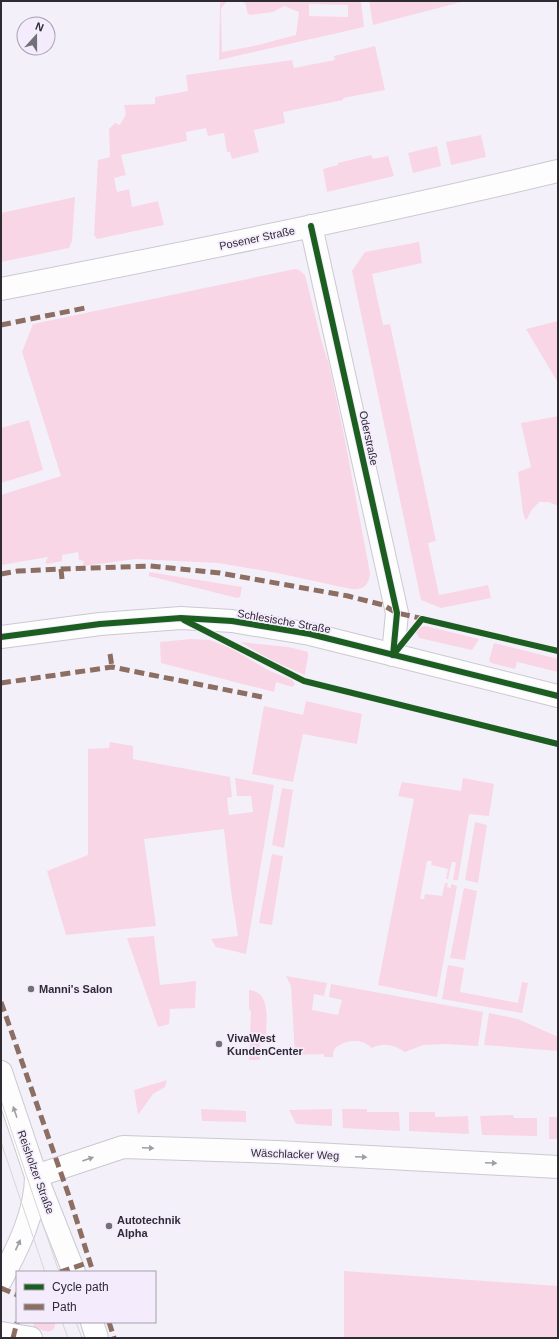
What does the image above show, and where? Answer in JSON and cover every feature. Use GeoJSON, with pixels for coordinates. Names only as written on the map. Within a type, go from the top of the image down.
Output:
{"type":"FeatureCollection","features":[{"type":"Feature","properties":{"kind":"street","name":"Posener Straße"},"geometry":{"type":"LineString","coordinates":[[1,289],[439,199],[558,171]]}},
{"type":"Feature","properties":{"kind":"street","name":"Oderstraße"},"geometry":{"type":"LineString","coordinates":[[311,226],[397,613],[393,655]]}},
{"type":"Feature","properties":{"kind":"street","name":"Schlesische Straße"},"geometry":{"type":"LineString","coordinates":[[1,637],[100,624],[188,619],[232,621],[310,634],[558,696]]}},
{"type":"Feature","properties":{"kind":"street","name":"Reisholzer Straße"},"geometry":{"type":"LineString","coordinates":[[1,1072],[36,1176],[74,1271]]}},
{"type":"Feature","properties":{"kind":"street","name":"Wäschlacker Weg"},"geometry":{"type":"LineString","coordinates":[[36,1176],[122,1147],[277,1152],[558,1167]]}},
{"type":"Feature","properties":{"kind":"street"},"geometry":{"type":"LineString","coordinates":[[1,1280],[22,1236],[30,1213],[34,1199],[36,1176]]}},
{"type":"Feature","properties":{"kind":"street"},"geometry":{"type":"LineString","coordinates":[[92,1323],[97,1338]]}},
{"type":"Feature","properties":{"kind":"street"},"geometry":{"type":"LineString","coordinates":[[1,1333],[31,1338]]}},
{"type":"Feature","properties":{"kind":"shaded area"},"geometry":{"type":"Polygon","coordinates":[[[220,1],[239,1],[361,1],[364,27],[219,60],[220,1]],[[239,1],[226,2],[221,9],[222,52],[258,45],[296,35],[299,12],[284,6],[273,12],[250,15],[248,14],[245,3],[239,1]],[[309,4],[309,16],[348,17],[348,5],[309,4]]]}},
{"type":"Feature","properties":{"kind":"shaded area"},"geometry":{"type":"Polygon","coordinates":[[[369,1],[465,1],[373,25],[369,1]]]}},
{"type":"Feature","properties":{"kind":"shaded area"},"geometry":{"type":"Polygon","coordinates":[[[375,46],[385,90],[283,112],[285,123],[254,130],[259,152],[232,159],[230,152],[227,152],[224,133],[208,136],[206,128],[186,132],[187,141],[121,155],[126,175],[114,178],[117,192],[129,189],[132,207],[158,201],[164,225],[97,239],[94,235],[98,160],[110,157],[109,129],[115,123],[120,125],[126,114],[124,105],[155,104],[155,97],[188,91],[186,75],[292,60],[294,68],[335,60],[334,56],[375,46]]]}},
{"type":"Feature","properties":{"kind":"shaded area"},"geometry":{"type":"Polygon","coordinates":[[[481,135],[486,157],[451,165],[446,142],[481,135]]]}},
{"type":"Feature","properties":{"kind":"shaded area"},"geometry":{"type":"Polygon","coordinates":[[[437,146],[441,166],[413,173],[408,153],[437,146]]]}},
{"type":"Feature","properties":{"kind":"shaded area"},"geometry":{"type":"Polygon","coordinates":[[[371,155],[373,159],[388,156],[394,176],[327,192],[323,169],[338,165],[338,163],[371,155]]]}},
{"type":"Feature","properties":{"kind":"shaded area"},"geometry":{"type":"Polygon","coordinates":[[[75,197],[72,241],[69,248],[1,262],[1,213],[75,197]]]}},
{"type":"Feature","properties":{"kind":"shaded area"},"geometry":{"type":"Polygon","coordinates":[[[419,242],[422,263],[372,274],[383,325],[390,324],[436,541],[428,543],[439,595],[488,585],[491,598],[441,608],[421,600],[352,271],[365,252],[419,242]]]}},
{"type":"Feature","properties":{"kind":"shaded area"},"geometry":{"type":"Polygon","coordinates":[[[295,269],[299,270],[305,275],[329,365],[370,573],[367,584],[359,589],[351,589],[277,573],[218,563],[136,559],[83,566],[84,561],[79,560],[78,552],[62,555],[62,561],[47,564],[45,563],[48,557],[1,565],[1,495],[61,476],[22,352],[33,324],[295,269]]]}},
{"type":"Feature","properties":{"kind":"shaded area"},"geometry":{"type":"Polygon","coordinates":[[[558,321],[558,381],[557,381],[526,329],[558,321]]]}},
{"type":"Feature","properties":{"kind":"shaded area"},"geometry":{"type":"Polygon","coordinates":[[[558,416],[558,506],[549,502],[539,502],[531,511],[526,521],[523,513],[518,472],[531,467],[521,423],[558,416]]]}},
{"type":"Feature","properties":{"kind":"shaded area"},"geometry":{"type":"Polygon","coordinates":[[[29,420],[43,470],[1,483],[1,428],[29,420]]]}},
{"type":"Feature","properties":{"kind":"shaded area"},"geometry":{"type":"Polygon","coordinates":[[[149,572],[242,587],[240,597],[237,598],[149,576],[149,572]]]}},
{"type":"Feature","properties":{"kind":"shaded area"},"geometry":{"type":"Polygon","coordinates":[[[425,626],[479,639],[472,650],[419,638],[414,629],[425,626]]]}},
{"type":"Feature","properties":{"kind":"shaded area"},"geometry":{"type":"Polygon","coordinates":[[[191,639],[210,640],[232,649],[270,671],[292,680],[295,684],[292,687],[276,682],[274,692],[161,663],[160,642],[191,639]]]}},
{"type":"Feature","properties":{"kind":"shaded area"},"geometry":{"type":"Polygon","coordinates":[[[240,642],[288,647],[308,652],[305,675],[273,661],[240,642]]]}},
{"type":"Feature","properties":{"kind":"shaded area"},"geometry":{"type":"Polygon","coordinates":[[[494,643],[558,659],[558,672],[517,662],[515,669],[491,663],[489,660],[494,643]]]}},
{"type":"Feature","properties":{"kind":"shaded area"},"geometry":{"type":"Polygon","coordinates":[[[306,701],[362,714],[357,744],[303,734],[293,782],[252,774],[264,706],[303,715],[306,701]]]}},
{"type":"Feature","properties":{"kind":"shaded area"},"geometry":{"type":"Polygon","coordinates":[[[110,742],[133,746],[133,759],[230,777],[232,797],[227,798],[229,815],[253,812],[251,796],[237,796],[235,778],[274,785],[246,954],[216,947],[211,939],[238,936],[224,829],[144,839],[156,926],[66,935],[47,871],[88,855],[88,749],[109,748],[110,742]]]}},
{"type":"Feature","properties":{"kind":"shaded area"},"geometry":{"type":"Polygon","coordinates":[[[463,778],[494,784],[489,816],[469,814],[458,880],[453,880],[456,862],[452,862],[448,879],[446,879],[448,869],[431,865],[432,861],[427,861],[420,899],[424,899],[425,894],[442,896],[445,883],[448,883],[447,887],[451,888],[451,884],[457,886],[437,997],[378,985],[414,799],[398,796],[402,782],[461,791],[463,778]]]}},
{"type":"Feature","properties":{"kind":"shaded area"},"geometry":{"type":"Polygon","coordinates":[[[282,788],[293,790],[284,848],[272,845],[282,788]]]}},
{"type":"Feature","properties":{"kind":"shaded area"},"geometry":{"type":"Polygon","coordinates":[[[475,822],[487,825],[478,883],[465,880],[475,822]]]}},
{"type":"Feature","properties":{"kind":"shaded area"},"geometry":{"type":"Polygon","coordinates":[[[272,854],[283,856],[272,925],[259,923],[272,854]]]}},
{"type":"Feature","properties":{"kind":"shaded area"},"geometry":{"type":"Polygon","coordinates":[[[464,888],[477,891],[465,960],[450,958],[464,888]]]}},
{"type":"Feature","properties":{"kind":"shaded area"},"geometry":{"type":"Polygon","coordinates":[[[154,936],[160,985],[196,981],[195,1008],[170,1009],[169,1024],[158,1027],[127,938],[154,936]]]}},
{"type":"Feature","properties":{"kind":"shaded area"},"geometry":{"type":"Polygon","coordinates":[[[448,965],[464,968],[460,992],[518,1003],[522,982],[528,983],[522,1013],[442,999],[448,965]]]}},
{"type":"Feature","properties":{"kind":"shaded area"},"geometry":{"type":"Polygon","coordinates":[[[286,976],[327,983],[324,996],[314,994],[312,1010],[338,1015],[342,1000],[329,997],[331,984],[483,1012],[478,1046],[446,1044],[423,1045],[405,1052],[389,1045],[381,1045],[372,1048],[365,1043],[354,1041],[345,1042],[336,1047],[333,1057],[324,1057],[324,1054],[295,1055],[291,986],[286,976]]]}},
{"type":"Feature","properties":{"kind":"shaded area"},"geometry":{"type":"Polygon","coordinates":[[[249,990],[256,992],[261,996],[266,1009],[266,1039],[260,1039],[260,1060],[249,1060],[251,1011],[249,1010],[249,990]]]}},
{"type":"Feature","properties":{"kind":"shaded area"},"geometry":{"type":"Polygon","coordinates":[[[489,1013],[518,1019],[558,1037],[558,1051],[484,1045],[489,1013]]]}},
{"type":"Feature","properties":{"kind":"shaded area"},"geometry":{"type":"Polygon","coordinates":[[[167,1080],[165,1087],[153,1094],[138,1115],[134,1090],[167,1080]]]}},
{"type":"Feature","properties":{"kind":"shaded area"},"geometry":{"type":"Polygon","coordinates":[[[201,1109],[246,1111],[246,1122],[202,1121],[201,1109]]]}},
{"type":"Feature","properties":{"kind":"shaded area"},"geometry":{"type":"Polygon","coordinates":[[[332,1109],[332,1126],[296,1124],[289,1110],[332,1109]]]}},
{"type":"Feature","properties":{"kind":"shaded area"},"geometry":{"type":"Polygon","coordinates":[[[342,1109],[367,1109],[367,1112],[399,1112],[400,1131],[343,1128],[342,1109]]]}},
{"type":"Feature","properties":{"kind":"shaded area"},"geometry":{"type":"Polygon","coordinates":[[[409,1112],[435,1112],[435,1117],[468,1116],[469,1134],[409,1131],[409,1112]]]}},
{"type":"Feature","properties":{"kind":"shaded area"},"geometry":{"type":"Polygon","coordinates":[[[513,1115],[514,1118],[537,1118],[537,1136],[482,1135],[480,1116],[513,1115]]]}},
{"type":"Feature","properties":{"kind":"shaded area"},"geometry":{"type":"Polygon","coordinates":[[[549,1117],[558,1117],[558,1139],[549,1139],[549,1117]]]}},
{"type":"Feature","properties":{"kind":"shaded area"},"geometry":{"type":"Polygon","coordinates":[[[344,1271],[558,1286],[558,1338],[344,1338],[344,1271]]]}},
{"type":"Feature","properties":{"kind":"shaded area"},"geometry":{"type":"Polygon","coordinates":[[[34,1323],[55,1323],[55,1327],[51,1331],[44,1331],[33,1327],[34,1323]]]}},
{"type":"Feature","properties":{"kind":"tram line"},"geometry":{"type":"LineString","coordinates":[[1,1100],[59,1271]]}},
{"type":"Feature","properties":{"kind":"tram line"},"geometry":{"type":"LineString","coordinates":[[1,1142],[45,1271]]}},
{"type":"Feature","properties":{"kind":"tram line"},"geometry":{"type":"LineString","coordinates":[[62,1323],[68,1338]]}},
{"type":"Feature","properties":{"kind":"tram line"},"geometry":{"type":"LineString","coordinates":[[76,1323],[82,1338]]}},
{"type":"Feature","properties":{"kind":"marked path"},"geometry":{"type":"LineString","coordinates":[[1,325],[85,308]]}},
{"type":"Feature","properties":{"kind":"marked path"},"geometry":{"type":"LineString","coordinates":[[1,574],[18,571],[150,566],[220,573],[348,596],[383,605],[397,613],[424,619]]}},
{"type":"Feature","properties":{"kind":"marked path"},"geometry":{"type":"LineString","coordinates":[[61,569],[62,579]]}},
{"type":"Feature","properties":{"kind":"marked path"},"geometry":{"type":"LineString","coordinates":[[110,654],[112,667]]}},
{"type":"Feature","properties":{"kind":"marked path"},"geometry":{"type":"LineString","coordinates":[[1,683],[112,667],[262,697]]}},
{"type":"Feature","properties":{"kind":"marked path"},"geometry":{"type":"LineString","coordinates":[[1,1002],[69,1196],[93,1271]]}},
{"type":"Feature","properties":{"kind":"marked path"},"geometry":{"type":"LineString","coordinates":[[63,1271],[90,1262]]}},
{"type":"Feature","properties":{"kind":"marked path"},"geometry":{"type":"LineString","coordinates":[[1,1288],[16,1295]]}},
{"type":"Feature","properties":{"kind":"marked path"},"geometry":{"type":"LineString","coordinates":[[13,1338],[17,1323]]}},
{"type":"Feature","properties":{"kind":"marked path"},"geometry":{"type":"LineString","coordinates":[[109,1323],[114,1338]]}},
{"type":"Feature","properties":{"kind":"cycle path"},"geometry":{"type":"LineString","coordinates":[[311,226],[397,613],[393,655]]}},
{"type":"Feature","properties":{"kind":"cycle path"},"geometry":{"type":"LineString","coordinates":[[1,637],[100,624],[181,618],[232,621],[310,634],[558,696]]}},
{"type":"Feature","properties":{"kind":"cycle path"},"geometry":{"type":"LineString","coordinates":[[393,655],[422,619],[558,651]]}},
{"type":"Feature","properties":{"kind":"cycle path"},"geometry":{"type":"LineString","coordinates":[[184,620],[304,681],[558,744]]}},
{"type":"Feature","properties":{"kind":"place","name":"Manni's Salon"},"geometry":{"type":"Point","coordinates":[31,989]}},
{"type":"Feature","properties":{"kind":"place","name":"VivaWest KundenCenter"},"geometry":{"type":"Point","coordinates":[219,1044]}},
{"type":"Feature","properties":{"kind":"place","name":"Autotechnik Alpha"},"geometry":{"type":"Point","coordinates":[109,1226]}}]}
